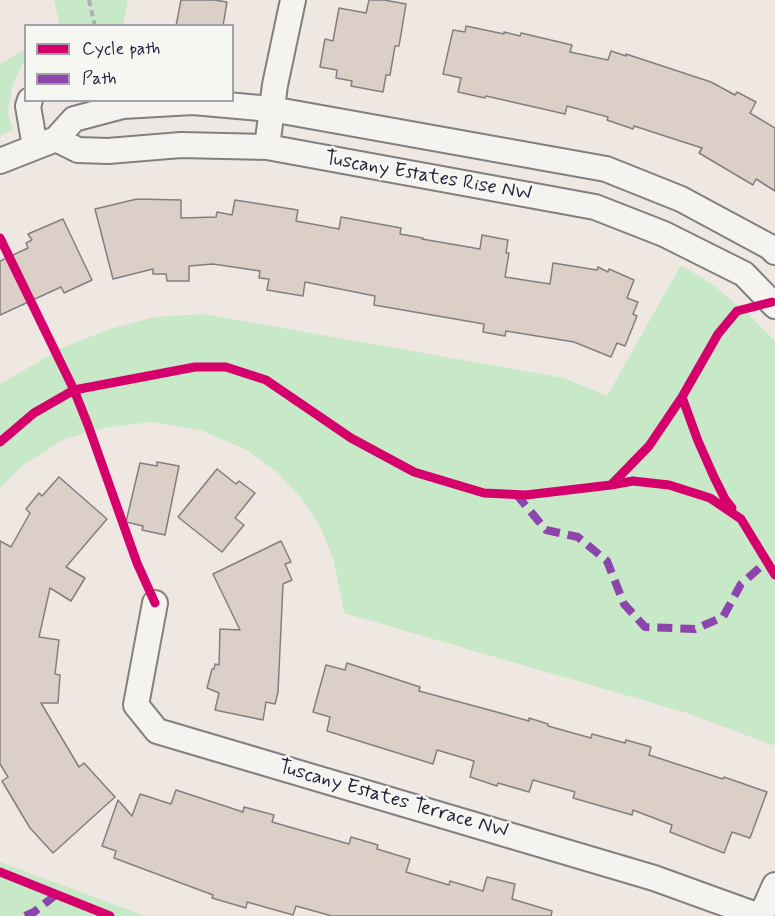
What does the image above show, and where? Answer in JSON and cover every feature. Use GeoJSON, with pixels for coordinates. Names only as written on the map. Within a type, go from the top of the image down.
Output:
{"type":"FeatureCollection","features":[{"type":"Feature","properties":{"kind":"street"},"geometry":{"type":"LineString","coordinates":[[267,147],[271,108],[293,0]]}},
{"type":"Feature","properties":{"kind":"street"},"geometry":{"type":"LineString","coordinates":[[29,102],[28,106],[45,143]]}},
{"type":"Feature","properties":{"kind":"street","name":"Tuscany Estates Rise NW"},"geometry":{"type":"LineString","coordinates":[[0,161],[45,143],[74,119],[122,103],[193,102],[271,108],[606,170],[681,199],[773,247]]}},
{"type":"Feature","properties":{"kind":"street","name":"Tuscany Estates Rise NW"},"geometry":{"type":"LineString","coordinates":[[45,143],[78,150],[108,151],[181,145],[267,147],[595,207],[664,234],[744,274],[774,303]]}},
{"type":"Feature","properties":{"kind":"street"},"geometry":{"type":"LineString","coordinates":[[744,274],[773,247]]}},
{"type":"Feature","properties":{"kind":"street","name":"Tuscany Estates Terrace NW"},"geometry":{"type":"LineString","coordinates":[[156,603],[136,705],[157,730],[654,878],[760,916]]}},
{"type":"Feature","properties":{"kind":"street"},"geometry":{"type":"LineString","coordinates":[[760,916],[775,885]]}},
{"type":"Feature","properties":{"kind":"path"},"geometry":{"type":"LineString","coordinates":[[89,0],[95,24]]}},
{"type":"Feature","properties":{"kind":"green space"},"geometry":{"type":"Polygon","coordinates":[[[54,0],[128,0],[123,24],[60,24],[54,0]]]}},
{"type":"Feature","properties":{"kind":"green space"},"geometry":{"type":"Polygon","coordinates":[[[24,50],[24,62],[13,84],[9,104],[8,113],[13,130],[0,136],[0,64],[24,50]]]}},
{"type":"Feature","properties":{"kind":"green space"},"geometry":{"type":"Polygon","coordinates":[[[681,265],[713,285],[775,341],[775,746],[687,713],[344,613],[334,561],[320,526],[303,500],[277,472],[247,450],[203,431],[153,422],[109,427],[64,439],[22,466],[0,488],[0,384],[64,347],[110,329],[155,317],[204,314],[564,378],[607,396],[681,265]]]}},
{"type":"Feature","properties":{"kind":"green space"},"geometry":{"type":"Polygon","coordinates":[[[0,862],[145,916],[0,916],[0,862]]]}},
{"type":"Feature","properties":{"kind":"building"},"geometry":{"type":"Polygon","coordinates":[[[181,0],[227,2],[223,24],[176,24],[181,0]]]}},
{"type":"Feature","properties":{"kind":"building"},"geometry":{"type":"Polygon","coordinates":[[[369,0],[406,4],[399,46],[395,46],[390,75],[386,75],[383,92],[351,86],[352,81],[336,78],[337,70],[320,67],[325,39],[333,41],[339,8],[366,13],[369,0]]]}},
{"type":"Feature","properties":{"kind":"building"},"geometry":{"type":"Polygon","coordinates":[[[466,26],[504,34],[504,32],[520,36],[521,33],[572,45],[570,52],[608,60],[611,51],[626,56],[626,54],[711,82],[735,95],[737,92],[756,102],[750,113],[775,128],[775,191],[756,179],[753,185],[699,153],[702,148],[634,126],[633,129],[607,120],[608,117],[567,106],[565,114],[458,92],[461,78],[443,74],[453,30],[465,32],[466,26]]]}},
{"type":"Feature","properties":{"kind":"building"},"geometry":{"type":"Polygon","coordinates":[[[137,199],[181,200],[181,218],[216,217],[217,212],[232,215],[235,200],[298,210],[296,221],[339,229],[341,217],[401,228],[400,234],[480,249],[482,235],[508,240],[506,253],[509,253],[505,277],[550,284],[553,263],[597,270],[598,267],[608,272],[609,269],[634,280],[627,298],[638,302],[633,314],[637,316],[625,346],[617,343],[611,357],[574,342],[506,331],[505,336],[483,332],[484,324],[374,305],[375,296],[305,282],[303,296],[267,290],[269,279],[259,278],[260,271],[213,264],[189,266],[189,281],[167,281],[166,274],[153,274],[153,269],[113,279],[95,209],[137,199]]]}},
{"type":"Feature","properties":{"kind":"building"},"geometry":{"type":"Polygon","coordinates":[[[63,219],[92,280],[64,293],[61,287],[0,315],[0,261],[28,248],[26,243],[32,240],[28,234],[63,219]]]}},
{"type":"Feature","properties":{"kind":"building"},"geometry":{"type":"Polygon","coordinates":[[[157,462],[179,466],[165,535],[142,530],[143,526],[126,522],[140,463],[157,466],[157,462]]]}},
{"type":"Feature","properties":{"kind":"building"},"geometry":{"type":"Polygon","coordinates":[[[217,469],[236,484],[239,481],[255,493],[235,518],[244,525],[222,552],[178,517],[217,469]]]}},
{"type":"Feature","properties":{"kind":"building"},"geometry":{"type":"Polygon","coordinates":[[[59,477],[107,519],[66,567],[85,578],[71,601],[50,588],[39,637],[59,640],[55,674],[60,675],[58,703],[41,703],[79,767],[84,763],[115,797],[53,853],[30,828],[2,781],[8,777],[0,764],[0,541],[11,547],[30,513],[26,509],[39,493],[42,496],[59,477]]]}},
{"type":"Feature","properties":{"kind":"building"},"geometry":{"type":"Polygon","coordinates":[[[281,541],[291,562],[285,564],[292,580],[283,584],[278,692],[275,704],[266,702],[263,720],[215,710],[219,693],[207,688],[212,669],[215,664],[219,665],[220,629],[240,630],[213,574],[281,541]]]}},
{"type":"Feature","properties":{"kind":"building"},"geometry":{"type":"Polygon","coordinates":[[[347,663],[420,687],[419,691],[529,721],[529,718],[591,738],[592,734],[651,747],[649,755],[767,792],[750,838],[732,832],[724,853],[670,832],[672,825],[633,810],[632,815],[573,798],[575,792],[533,780],[529,792],[498,783],[497,786],[470,777],[474,761],[437,750],[433,764],[327,731],[330,717],[313,712],[326,665],[345,670],[347,663]]]}},
{"type":"Feature","properties":{"kind":"building"},"geometry":{"type":"Polygon","coordinates":[[[176,790],[243,812],[244,807],[274,815],[272,822],[349,844],[351,837],[378,845],[377,849],[410,859],[406,872],[449,885],[450,881],[483,891],[487,877],[515,884],[512,899],[552,911],[551,916],[332,916],[296,906],[293,915],[247,902],[246,908],[212,898],[213,895],[114,858],[116,851],[102,846],[118,800],[132,816],[140,794],[171,804],[176,790]]]}},
{"type":"Feature","properties":{"kind":"marked path"},"geometry":{"type":"LineString","coordinates":[[516,494],[546,530],[578,537],[607,561],[624,604],[645,627],[695,629],[723,617],[741,584],[766,562]]}},
{"type":"Feature","properties":{"kind":"marked path"},"geometry":{"type":"LineString","coordinates":[[25,916],[34,912],[57,894]]}},
{"type":"Feature","properties":{"kind":"cycle path"},"geometry":{"type":"LineString","coordinates":[[0,238],[74,390],[137,563],[155,603]]}},
{"type":"Feature","properties":{"kind":"cycle path"},"geometry":{"type":"LineString","coordinates":[[0,442],[34,413],[74,390],[195,367],[226,367],[266,380],[351,438],[414,472],[484,493],[526,495],[611,485],[649,446],[682,397],[718,334],[737,311],[772,302]]}},
{"type":"Feature","properties":{"kind":"cycle path"},"geometry":{"type":"LineString","coordinates":[[682,397],[714,477],[732,508]]}},
{"type":"Feature","properties":{"kind":"cycle path"},"geometry":{"type":"LineString","coordinates":[[611,485],[633,481],[669,485],[710,498],[741,519],[775,575]]}},
{"type":"Feature","properties":{"kind":"cycle path"},"geometry":{"type":"LineString","coordinates":[[0,872],[110,916]]}}]}
